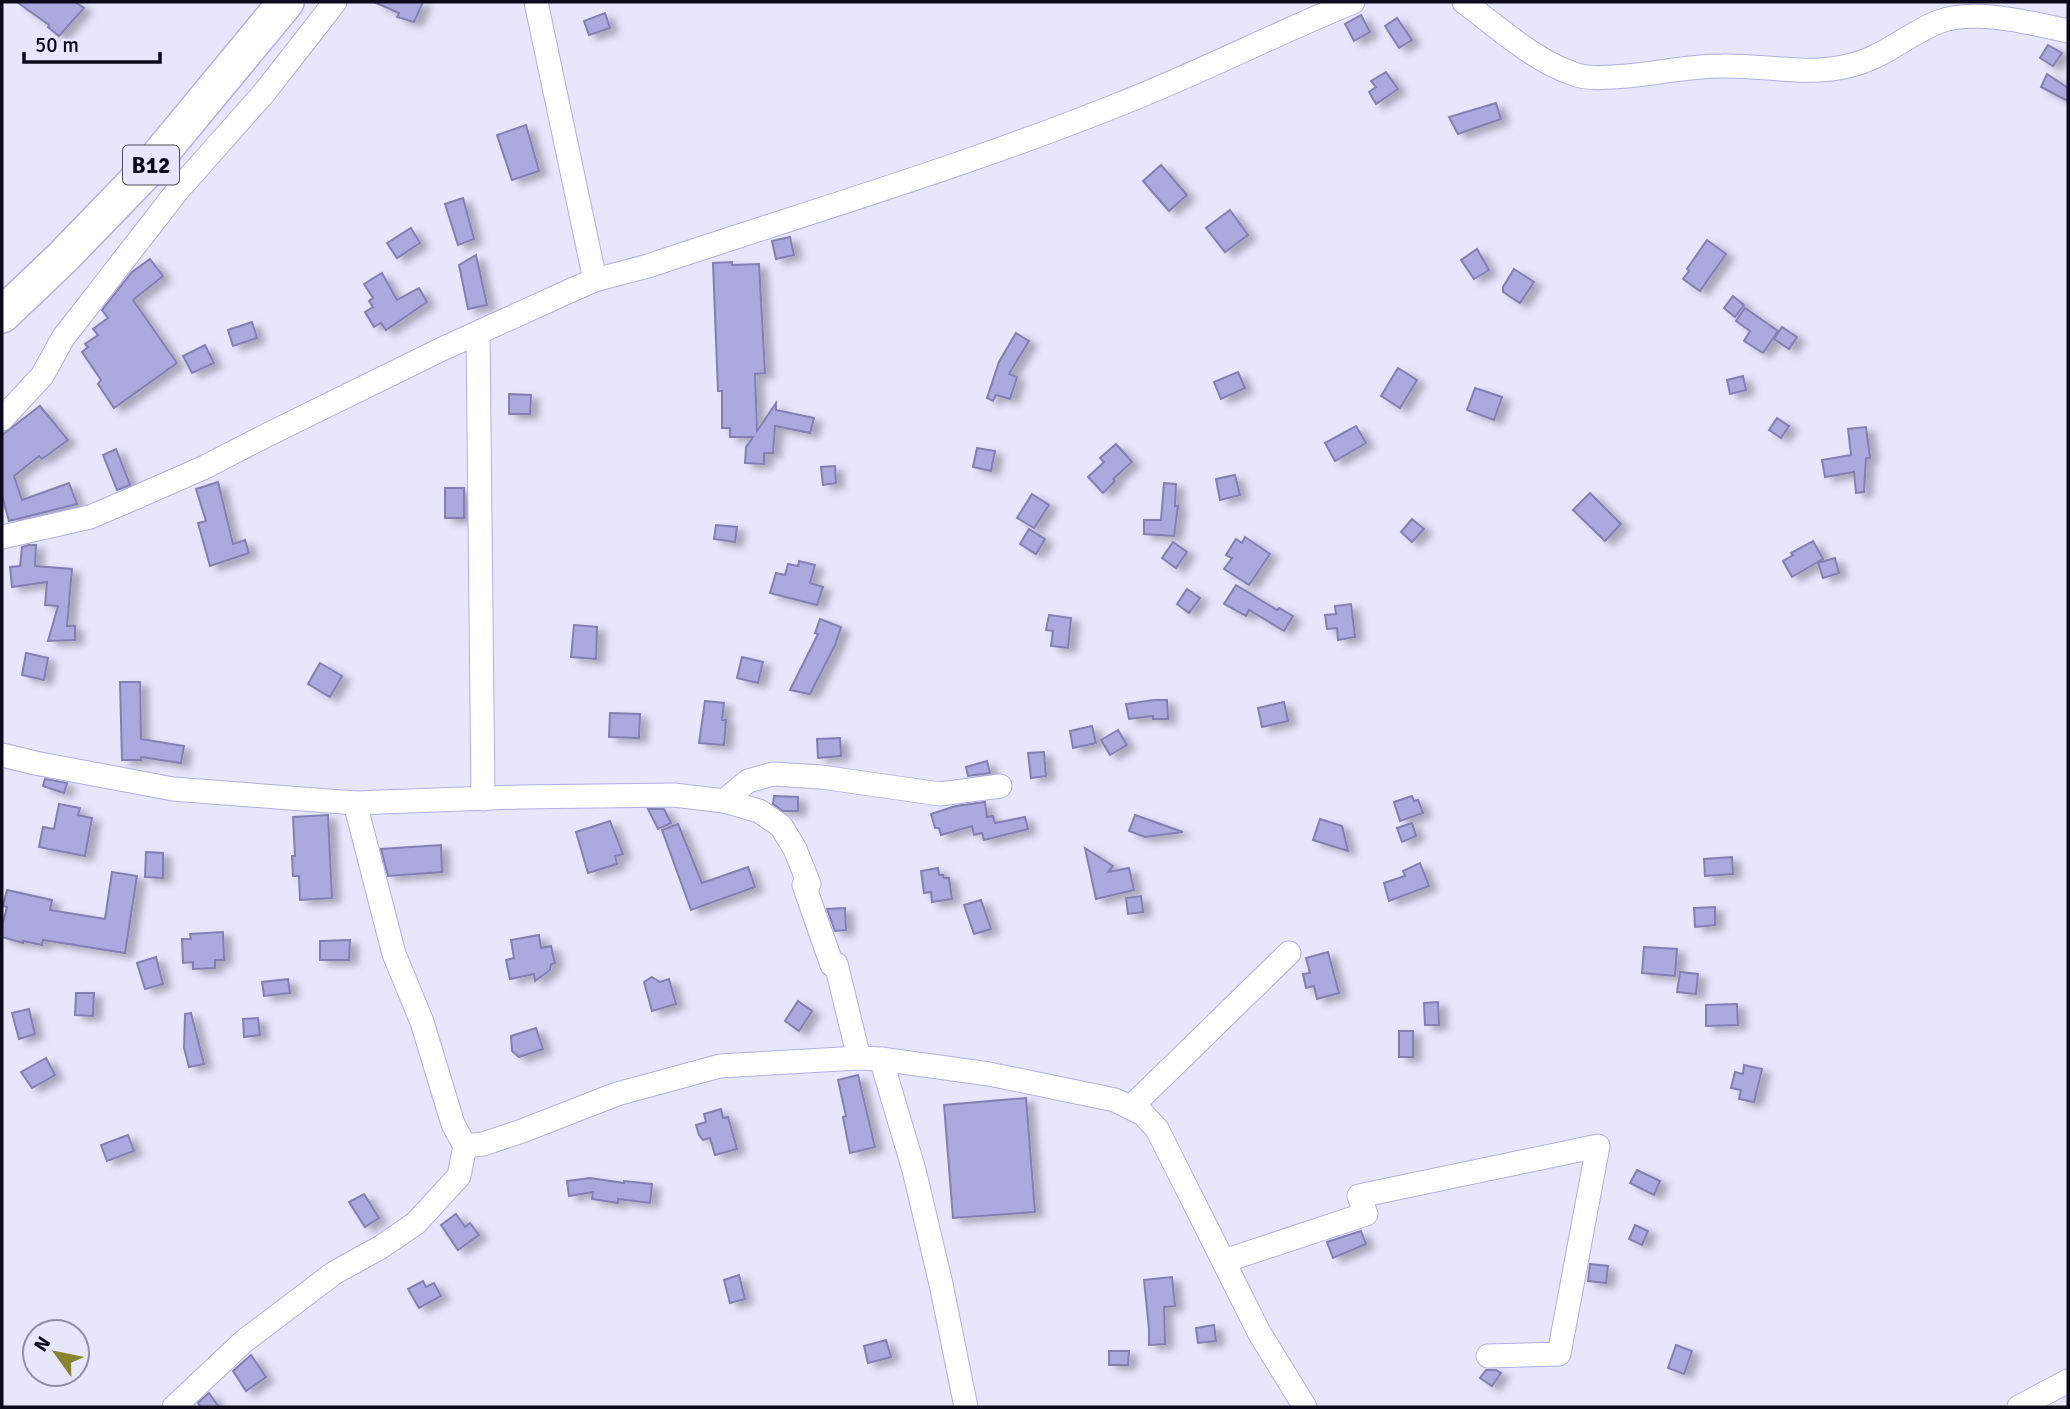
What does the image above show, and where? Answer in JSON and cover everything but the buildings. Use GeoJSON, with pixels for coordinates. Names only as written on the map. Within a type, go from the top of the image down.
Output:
{"type":"FeatureCollection","features":[{"type":"Feature","properties":{"kind":"highway","name":"B12"},"geometry":{"type":"LineString","coordinates":[[2,315],[101,219],[148,169],[286,2]]}},
{"type":"Feature","properties":{"kind":"street"},"geometry":{"type":"LineString","coordinates":[[2,419],[42,376],[63,338],[178,190],[264,93],[335,2]]}},
{"type":"Feature","properties":{"kind":"street"},"geometry":{"type":"LineString","coordinates":[[536,2],[595,280]]}},
{"type":"Feature","properties":{"kind":"street"},"geometry":{"type":"LineString","coordinates":[[2,537],[90,517],[130,500],[205,467],[442,349],[595,280],[648,266],[992,152],[1122,104],[1282,31],[1353,2]]}},
{"type":"Feature","properties":{"kind":"street"},"geometry":{"type":"LineString","coordinates":[[1464,2],[1506,35],[1550,64],[1577,76],[1614,77],[1721,66],[1797,70],[1846,67],[1870,60],[1936,23],[1952,17],[2001,18],[2068,31]]}},
{"type":"Feature","properties":{"kind":"street"},"geometry":{"type":"LineString","coordinates":[[148,169],[178,190]]}},
{"type":"Feature","properties":{"kind":"street"},"geometry":{"type":"LineString","coordinates":[[478,334],[483,799]]}},
{"type":"Feature","properties":{"kind":"street"},"geometry":{"type":"LineString","coordinates":[[2,755],[173,789],[355,803],[674,795],[724,801],[759,811],[788,833],[809,884],[804,885],[832,965],[836,964],[917,1182],[966,1407]]}},
{"type":"Feature","properties":{"kind":"street"},"geometry":{"type":"LineString","coordinates":[[724,801],[748,781],[773,774],[821,777],[940,794],[1000,786]]}},
{"type":"Feature","properties":{"kind":"street"},"geometry":{"type":"LineString","coordinates":[[174,1407],[253,1334],[334,1273],[381,1247],[416,1223],[459,1176],[465,1146],[453,1124],[422,1022],[394,954],[355,803]]}},
{"type":"Feature","properties":{"kind":"street"},"geometry":{"type":"LineString","coordinates":[[1131,1107],[1289,953]]}},
{"type":"Feature","properties":{"kind":"street"},"geometry":{"type":"LineString","coordinates":[[465,1146],[496,1140],[617,1094],[720,1066],[870,1058],[1009,1078],[1115,1100],[1143,1114],[1157,1129],[1260,1334],[1305,1407]]}},
{"type":"Feature","properties":{"kind":"street"},"geometry":{"type":"LineString","coordinates":[[1224,1261],[1366,1214],[1359,1196],[1598,1146],[1559,1354],[1489,1356]]}},
{"type":"Feature","properties":{"kind":"street"},"geometry":{"type":"LineString","coordinates":[[2019,1407],[2068,1381]]}}]}
